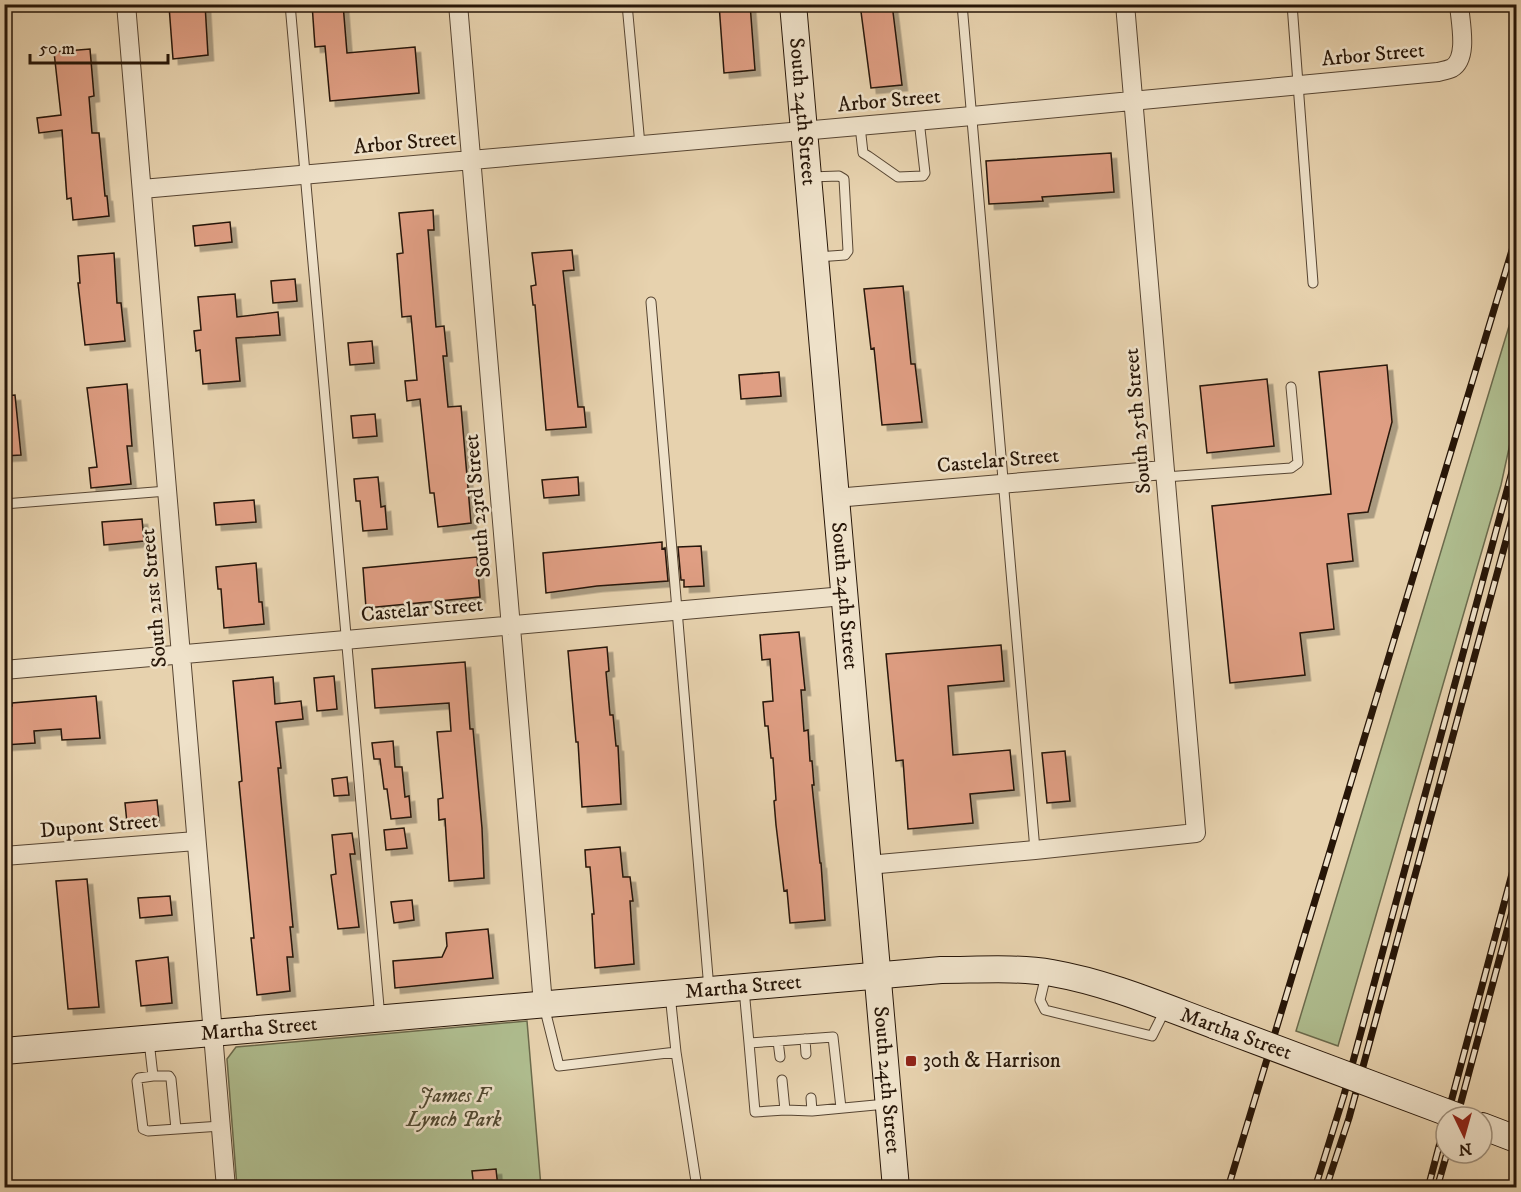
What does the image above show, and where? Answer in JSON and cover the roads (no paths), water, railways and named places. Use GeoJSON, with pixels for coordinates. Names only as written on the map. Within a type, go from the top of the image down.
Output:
{"type":"FeatureCollection","features":[{"type":"Feature","properties":{"kind":"main road","name":"South 24th Street"},"geometry":{"type":"LineString","coordinates":[[793,4],[896,1188]]}},
{"type":"Feature","properties":{"kind":"main road","name":"Martha Street"},"geometry":{"type":"LineString","coordinates":[[4,1051],[878,974],[941,970],[1022,970],[1047,972],[1100,983],[1434,1108]]}},
{"type":"Feature","properties":{"kind":"main road"},"geometry":{"type":"LineString","coordinates":[[1494,1130],[1516,1138]]}},
{"type":"Feature","properties":{"kind":"street","name":"South 21st Street"},"geometry":{"type":"LineString","coordinates":[[126,4],[226,1188]]}},
{"type":"Feature","properties":{"kind":"street","name":"South 23rd Street"},"geometry":{"type":"LineString","coordinates":[[458,4],[543,1004]]}},
{"type":"Feature","properties":{"kind":"street","name":"South 25th Street"},"geometry":{"type":"LineString","coordinates":[[1035,850],[1196,833],[1125,4]]}},
{"type":"Feature","properties":{"kind":"street","name":"Arbor Street"},"geometry":{"type":"LineString","coordinates":[[142,189],[640,146],[1438,72],[1452,68],[1461,57],[1459,4]]}},
{"type":"Feature","properties":{"kind":"street","name":"Castelar Street"},"geometry":{"type":"LineString","coordinates":[[835,498],[1164,473]]}},
{"type":"Feature","properties":{"kind":"street","name":"Castelar Street"},"geometry":{"type":"LineString","coordinates":[[4,670],[844,596]]}},
{"type":"Feature","properties":{"kind":"street","name":"Dupont Street"},"geometry":{"type":"LineString","coordinates":[[4,856],[196,841]]}},
{"type":"Feature","properties":{"kind":"street"},"geometry":{"type":"LineString","coordinates":[[868,865],[1035,850]]}},
{"type":"Feature","properties":{"kind":"lane"},"geometry":{"type":"LineString","coordinates":[[290,4],[380,1018]]}},
{"type":"Feature","properties":{"kind":"lane"},"geometry":{"type":"LineString","coordinates":[[627,4],[640,146]]}},
{"type":"Feature","properties":{"kind":"lane"},"geometry":{"type":"LineString","coordinates":[[962,4],[1035,850]]}},
{"type":"Feature","properties":{"kind":"lane"},"geometry":{"type":"LineString","coordinates":[[1292,4],[1313,283]]}},
{"type":"Feature","properties":{"kind":"lane"},"geometry":{"type":"LineString","coordinates":[[860,126],[863,153],[898,177],[922,176],[925,173],[919,120]]}},
{"type":"Feature","properties":{"kind":"lane"},"geometry":{"type":"LineString","coordinates":[[808,177],[839,176],[843,179],[848,251],[845,255],[815,257]]}},
{"type":"Feature","properties":{"kind":"lane"},"geometry":{"type":"LineString","coordinates":[[651,302],[709,989]]}},
{"type":"Feature","properties":{"kind":"lane"},"geometry":{"type":"LineString","coordinates":[[1164,473],[1291,468],[1298,463],[1291,387]]}},
{"type":"Feature","properties":{"kind":"lane"},"geometry":{"type":"LineString","coordinates":[[4,504],[167,491]]}},
{"type":"Feature","properties":{"kind":"lane"},"geometry":{"type":"LineString","coordinates":[[1047,972],[1040,1000],[1045,1010],[1152,1036],[1166,1007]]}},
{"type":"Feature","properties":{"kind":"lane"},"geometry":{"type":"LineString","coordinates":[[744,987],[755,1112],[812,1111],[890,1103]]}},
{"type":"Feature","properties":{"kind":"lane"},"geometry":{"type":"LineString","coordinates":[[669,992],[697,1188]]}},
{"type":"Feature","properties":{"kind":"lane"},"geometry":{"type":"LineString","coordinates":[[543,1004],[559,1066],[676,1052]]}},
{"type":"Feature","properties":{"kind":"lane"},"geometry":{"type":"LineString","coordinates":[[749,1043],[833,1037],[841,1108]]}},
{"type":"Feature","properties":{"kind":"lane"},"geometry":{"type":"LineString","coordinates":[[148,1038],[153,1076]]}},
{"type":"Feature","properties":{"kind":"lane"},"geometry":{"type":"LineString","coordinates":[[805,1039],[806,1054]]}},
{"type":"Feature","properties":{"kind":"lane"},"geometry":{"type":"LineString","coordinates":[[778,1041],[780,1057]]}},
{"type":"Feature","properties":{"kind":"lane"},"geometry":{"type":"LineString","coordinates":[[176,1130],[169,1076],[139,1078],[137,1081],[142,1125],[148,1131],[176,1130],[221,1126]]}},
{"type":"Feature","properties":{"kind":"lane"},"geometry":{"type":"LineString","coordinates":[[782,1080],[785,1110]]}},
{"type":"Feature","properties":{"kind":"lane"},"geometry":{"type":"LineString","coordinates":[[811,1098],[812,1111]]}},
{"type":"Feature","properties":{"kind":"railway"},"geometry":{"type":"LineString","coordinates":[[1228,1188],[1516,237]]}},
{"type":"Feature","properties":{"kind":"railway"},"geometry":{"type":"LineString","coordinates":[[1315,1188],[1344,1095],[1516,457]]}},
{"type":"Feature","properties":{"kind":"railway"},"geometry":{"type":"LineString","coordinates":[[1326,1188],[1349,1118],[1516,504]]}},
{"type":"Feature","properties":{"kind":"railway"},"geometry":{"type":"LineString","coordinates":[[1450,1105],[1516,859]]}},
{"type":"Feature","properties":{"kind":"railway"},"geometry":{"type":"LineString","coordinates":[[1460,1105],[1516,897]]}},
{"type":"Feature","properties":{"kind":"railway"},"geometry":{"type":"LineString","coordinates":[[1428,1188],[1434,1165]]}},
{"type":"Feature","properties":{"kind":"railway"},"geometry":{"type":"LineString","coordinates":[[1437,1188],[1444,1165]]}},
{"type":"Feature","properties":{"kind":"place","name":"30th & Harrison"},"geometry":{"type":"Point","coordinates":[911,1061]}},
{"type":"Feature","properties":{"kind":"park label","name":"James F Lynch Park"},"geometry":{"type":"Point","coordinates":[454,1108]}}]}
